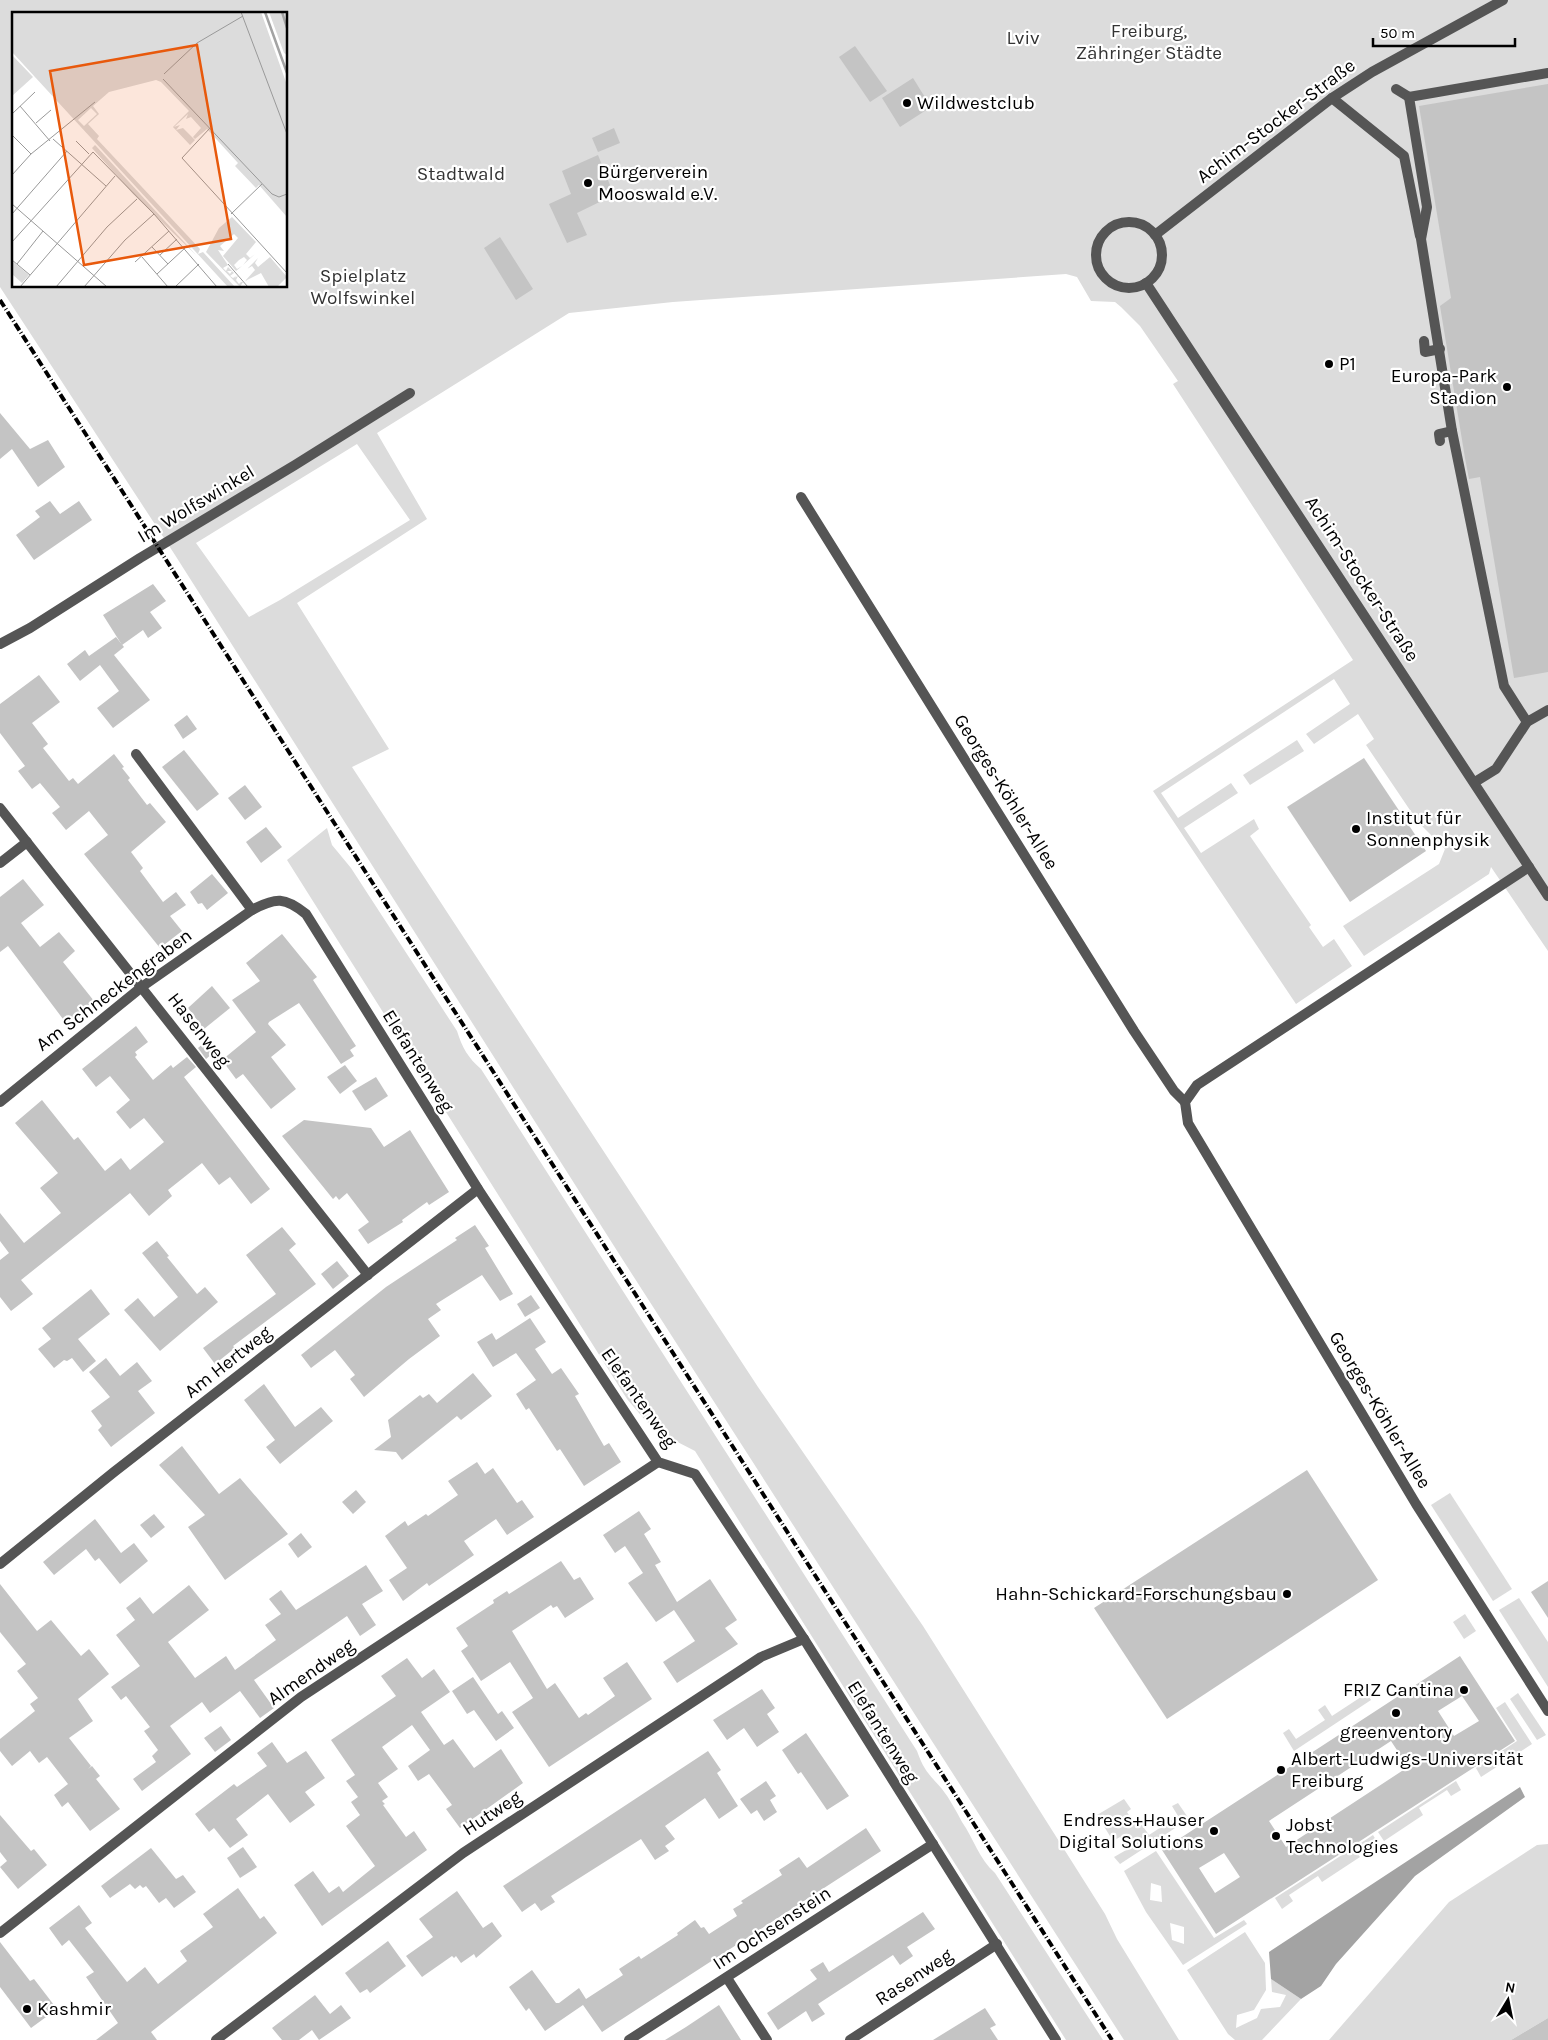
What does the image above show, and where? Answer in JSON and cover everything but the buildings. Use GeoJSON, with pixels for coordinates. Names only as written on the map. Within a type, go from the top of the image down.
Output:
{"type":"FeatureCollection","features":[{"type":"Feature","properties":{"kind":"street","name":"Achim-Stocker-Straße"},"geometry":{"type":"LineString","coordinates":[[1154,235],[1332,98],[1372,72],[1503,0]]}},
{"type":"Feature","properties":{"kind":"street"},"geometry":{"type":"LineString","coordinates":[[1396,89],[1409,97],[1548,72]]}},
{"type":"Feature","properties":{"kind":"street"},"geometry":{"type":"LineString","coordinates":[[1409,97],[1427,206],[1421,238]]}},
{"type":"Feature","properties":{"kind":"street"},"geometry":{"type":"LineString","coordinates":[[1332,98],[1404,156],[1421,238],[1452,431],[1504,686],[1527,722]]}},
{"type":"Feature","properties":{"kind":"street"},"geometry":{"type":"LineString","coordinates":[[1117,224],[1137,224],[1154,235],[1161,247],[1161,261],[1156,274],[1146,283],[1124,288],[1110,282],[1100,272],[1096,251],[1101,238],[1117,224]]}},
{"type":"Feature","properties":{"kind":"street","name":"Achim-Stocker-Straße"},"geometry":{"type":"LineString","coordinates":[[1146,283],[1548,896]]}},
{"type":"Feature","properties":{"kind":"street"},"geometry":{"type":"LineString","coordinates":[[1424,341],[1426,352],[1440,349]]}},
{"type":"Feature","properties":{"kind":"street","name":"Im Wolfswinkel"},"geometry":{"type":"LineString","coordinates":[[0,644],[30,628],[140,558],[410,393]]}},
{"type":"Feature","properties":{"kind":"street"},"geometry":{"type":"LineString","coordinates":[[1440,441],[1439,434],[1452,431]]}},
{"type":"Feature","properties":{"kind":"street","name":"Georges-Köhler-Allee"},"geometry":{"type":"LineString","coordinates":[[801,497],[1134,1031],[1174,1091],[1185,1102],[1188,1123],[1416,1504],[1548,1711]]}},
{"type":"Feature","properties":{"kind":"street"},"geometry":{"type":"LineString","coordinates":[[1475,782],[1496,770],[1527,722],[1548,710]]}},
{"type":"Feature","properties":{"kind":"street"},"geometry":{"type":"LineString","coordinates":[[136,754],[252,910]]}},
{"type":"Feature","properties":{"kind":"street","name":"Hasenweg"},"geometry":{"type":"LineString","coordinates":[[0,808],[143,986],[368,1275]]}},
{"type":"Feature","properties":{"kind":"street"},"geometry":{"type":"LineString","coordinates":[[0,863],[27,842]]}},
{"type":"Feature","properties":{"kind":"street"},"geometry":{"type":"LineString","coordinates":[[1185,1102],[1197,1085],[1529,867]]}},
{"type":"Feature","properties":{"kind":"street","name":"Am Schneckengraben"},"geometry":{"type":"LineString","coordinates":[[0,1102],[143,986],[252,910],[266,902],[277,900]]}},
{"type":"Feature","properties":{"kind":"street","name":"Elefantenweg"},"geometry":{"type":"LineString","coordinates":[[277,900],[291,902],[306,914],[478,1189],[658,1462],[695,1474],[804,1639],[1056,2040]]}},
{"type":"Feature","properties":{"kind":"street","name":"Am Hertweg"},"geometry":{"type":"LineString","coordinates":[[0,1564],[114,1472],[478,1189]]}},
{"type":"Feature","properties":{"kind":"street","name":"Almendweg"},"geometry":{"type":"LineString","coordinates":[[0,1933],[301,1697],[658,1462]]}},
{"type":"Feature","properties":{"kind":"street","name":"Hutweg"},"geometry":{"type":"LineString","coordinates":[[216,2040],[463,1853],[762,1657],[804,1639]]}},
{"type":"Feature","properties":{"kind":"street","name":"Im Ochsenstein"},"geometry":{"type":"LineString","coordinates":[[629,2040],[933,1844]]}},
{"type":"Feature","properties":{"kind":"street","name":"Rasenweg"},"geometry":{"type":"LineString","coordinates":[[850,2040],[997,1944]]}},
{"type":"Feature","properties":{"kind":"street"},"geometry":{"type":"LineString","coordinates":[[727,1978],[767,2040]]}},
{"type":"Feature","properties":{"kind":"green space"},"geometry":{"type":"Polygon","coordinates":[[[0,0],[1548,0],[1548,951],[1491,867],[1489,874],[1364,956],[1343,926],[1439,864],[1445,849],[1418,822],[1366,745],[1374,739],[1358,714],[1314,744],[1306,734],[1350,704],[1334,679],[1161,793],[1178,818],[1231,783],[1238,793],[1184,828],[1201,853],[1254,819],[1259,829],[1250,836],[1311,925],[1309,927],[1323,947],[1334,939],[1352,966],[1296,1004],[1153,791],[1353,660],[1173,384],[1178,381],[1140,326],[1115,302],[1091,301],[1077,277],[1066,274],[673,302],[569,313],[377,433],[427,519],[297,603],[389,749],[352,767],[758,1387],[923,1626],[1105,1914],[1117,1939],[1179,2040],[1124,2040],[621,1257],[175,555],[0,287],[0,0]],[[357,444],[196,543],[249,617],[410,520],[357,444]]]}},
{"type":"Feature","properties":{"kind":"green space"},"geometry":{"type":"Polygon","coordinates":[[[1297,740],[1304,751],[1250,785],[1243,775],[1297,740]]]}},
{"type":"Feature","properties":{"kind":"green space"},"geometry":{"type":"Polygon","coordinates":[[[327,828],[332,845],[351,868],[457,1031],[466,1052],[481,1069],[917,1751],[930,1776],[948,1797],[981,1855],[995,1873],[1103,2040],[1066,2040],[695,1451],[660,1433],[645,1420],[627,1399],[287,860],[327,828]]]}},
{"type":"Feature","properties":{"kind":"green space"},"geometry":{"type":"Polygon","coordinates":[[[1450,1493],[1512,1589],[1493,1601],[1431,1505],[1450,1493]]]}},
{"type":"Feature","properties":{"kind":"green space"},"geometry":{"type":"Polygon","coordinates":[[[1519,1598],[1548,1642],[1548,1687],[1499,1610],[1519,1598]]]}},
{"type":"Feature","properties":{"kind":"green space"},"geometry":{"type":"Polygon","coordinates":[[[1465,1614],[1476,1631],[1464,1639],[1453,1622],[1465,1614]]]}},
{"type":"Feature","properties":{"kind":"green space"},"geometry":{"type":"Polygon","coordinates":[[[1360,1682],[1371,1700],[1294,1751],[1283,1733],[1289,1729],[1296,1739],[1325,1720],[1318,1710],[1325,1705],[1332,1716],[1361,1697],[1354,1686],[1360,1682]]]}},
{"type":"Feature","properties":{"kind":"green space"},"geometry":{"type":"Polygon","coordinates":[[[1518,1693],[1546,1735],[1537,1740],[1510,1699],[1518,1693]]]}},
{"type":"Feature","properties":{"kind":"green space"},"geometry":{"type":"Polygon","coordinates":[[[1505,1702],[1532,1744],[1481,1777],[1476,1768],[1517,1741],[1496,1708],[1505,1702]]]}},
{"type":"Feature","properties":{"kind":"green space"},"geometry":{"type":"Polygon","coordinates":[[[1456,1781],[1461,1790],[1451,1796],[1447,1790],[1419,1808],[1423,1815],[1384,1841],[1378,1832],[1456,1781]]]}},
{"type":"Feature","properties":{"kind":"green space"},"geometry":{"type":"Polygon","coordinates":[[[1124,1799],[1131,1809],[1127,1812],[1137,1828],[1142,1825],[1149,1835],[1178,1816],[1172,1806],[1178,1803],[1189,1819],[1120,1864],[1114,1857],[1128,1849],[1120,1837],[1113,1841],[1097,1815],[1124,1799]]]}},
{"type":"Feature","properties":{"kind":"green space"},"geometry":{"type":"Polygon","coordinates":[[[1373,1835],[1379,1845],[1364,1854],[1358,1845],[1373,1835]]]}},
{"type":"Feature","properties":{"kind":"green space"},"geometry":{"type":"Polygon","coordinates":[[[1548,1844],[1548,2018],[1511,2040],[1329,2040],[1449,1902],[1537,1845],[1548,1844]]]}},
{"type":"Feature","properties":{"kind":"green space"},"geometry":{"type":"Polygon","coordinates":[[[1353,1848],[1360,1857],[1322,1882],[1318,1876],[1289,1895],[1293,1901],[1282,1909],[1275,1898],[1353,1848]]]}},
{"type":"Feature","properties":{"kind":"green space"},"geometry":{"type":"Polygon","coordinates":[[[1156,1851],[1214,1938],[1244,1920],[1247,1924],[1183,1965],[1146,1912],[1124,1871],[1156,1851]],[[1151,1883],[1150,1900],[1162,1902],[1161,1886],[1151,1883]],[[1170,1923],[1172,1940],[1184,1944],[1184,1927],[1170,1923]]]}},
{"type":"Feature","properties":{"kind":"green space"},"geometry":{"type":"Polygon","coordinates":[[[1245,1932],[1265,1963],[1266,1990],[1254,2010],[1237,2015],[1236,2028],[1257,2018],[1261,2009],[1280,2007],[1286,1995],[1272,1992],[1271,1979],[1301,1999],[1262,2040],[1235,2040],[1228,2034],[1187,1970],[1245,1932]]]}},
{"type":"Feature","properties":{"kind":"shaded area"},"geometry":{"type":"Polygon","coordinates":[[[1520,1787],[1525,1797],[1415,1876],[1336,1964],[1321,1986],[1301,1999],[1271,1979],[1269,1952],[1520,1787]]]}},
{"type":"Feature","properties":{"kind":"railway"},"geometry":{"type":"LineString","coordinates":[[0,300],[1112,2040]]}},
{"type":"Feature","properties":{"kind":"place","name":"Wildwestclub"},"geometry":{"type":"Point","coordinates":[907,103]}},
{"type":"Feature","properties":{"kind":"place","name":"Bürgerverein Mooswald e.V."},"geometry":{"type":"Point","coordinates":[588,183]}},
{"type":"Feature","properties":{"kind":"place","name":"P1"},"geometry":{"type":"Point","coordinates":[1329,364]}},
{"type":"Feature","properties":{"kind":"place","name":"Europa-Park Stadion"},"geometry":{"type":"Point","coordinates":[1507,387]}},
{"type":"Feature","properties":{"kind":"place","name":"Institut für Sonnenphysik"},"geometry":{"type":"Point","coordinates":[1356,829]}},
{"type":"Feature","properties":{"kind":"place","name":"Hahn-Schickard-Forschungsbau"},"geometry":{"type":"Point","coordinates":[1287,1594]}},
{"type":"Feature","properties":{"kind":"place","name":"FRIZ Cantina"},"geometry":{"type":"Point","coordinates":[1464,1690]}},
{"type":"Feature","properties":{"kind":"place","name":"greenventory"},"geometry":{"type":"Point","coordinates":[1396,1713]}},
{"type":"Feature","properties":{"kind":"place","name":"Albert-Ludwigs-Universität Freiburg"},"geometry":{"type":"Point","coordinates":[1281,1770]}},
{"type":"Feature","properties":{"kind":"place","name":"Endress+Hauser Digital Solutions"},"geometry":{"type":"Point","coordinates":[1214,1831]}},
{"type":"Feature","properties":{"kind":"place","name":"Jobst Technologies"},"geometry":{"type":"Point","coordinates":[1276,1836]}},
{"type":"Feature","properties":{"kind":"place","name":"Kashmir"},"geometry":{"type":"Point","coordinates":[27,2009]}},
{"type":"Feature","properties":{"kind":"park label","name":"Lviv"},"geometry":{"type":"Point","coordinates":[1023,38]}},
{"type":"Feature","properties":{"kind":"park label","name":"Freiburg, Zähringer Städte"},"geometry":{"type":"Point","coordinates":[1149,42]}},
{"type":"Feature","properties":{"kind":"park label","name":"Stadtwald"},"geometry":{"type":"Point","coordinates":[461,174]}},
{"type":"Feature","properties":{"kind":"park label","name":"Spielplatz Wolfswinkel"},"geometry":{"type":"Point","coordinates":[363,287]}}]}
